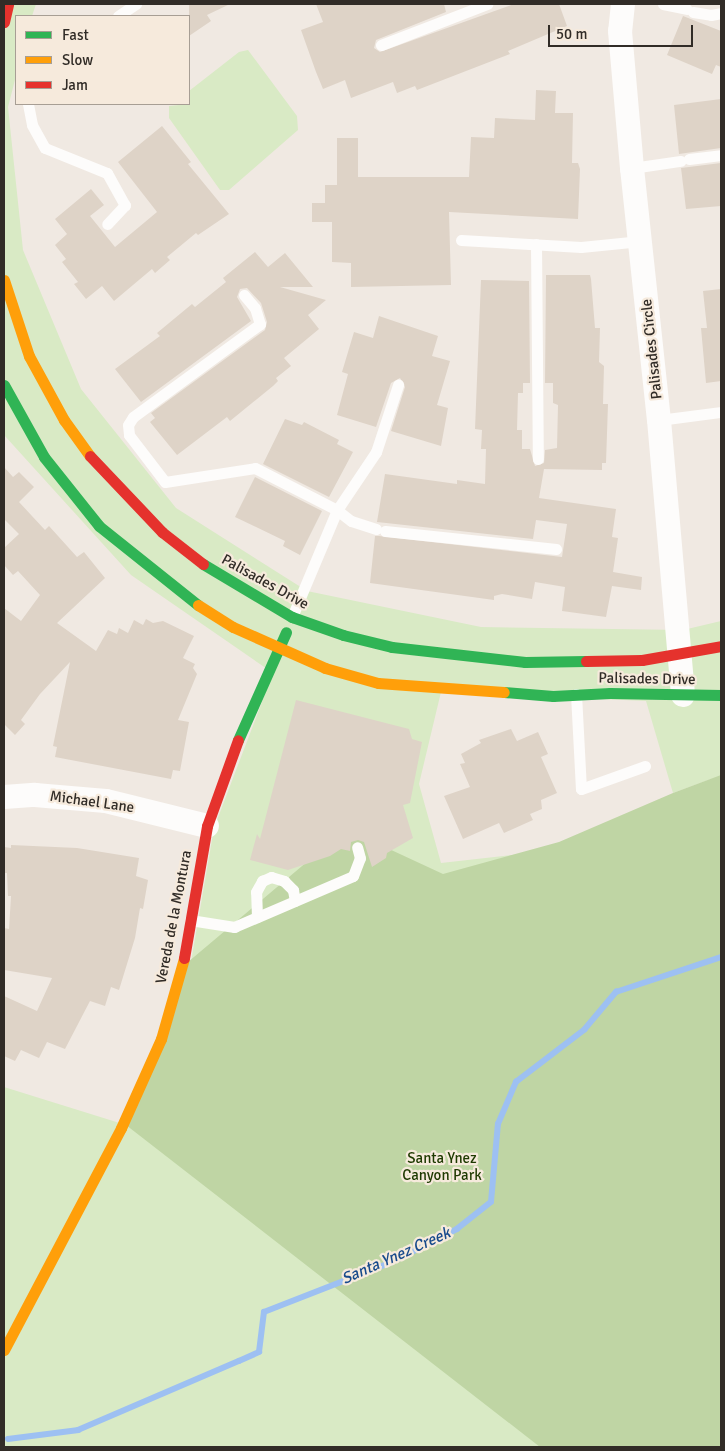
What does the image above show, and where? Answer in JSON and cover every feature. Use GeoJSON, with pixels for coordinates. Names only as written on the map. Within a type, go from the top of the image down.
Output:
{"type":"FeatureCollection","features":[{"type":"Feature","properties":{"kind":"street"},"geometry":{"type":"LineString","coordinates":[[4,22],[8,4]]}},
{"type":"Feature","properties":{"kind":"street","name":"Palisades Circle"},"geometry":{"type":"LineString","coordinates":[[623,4],[620,31],[632,168],[659,420],[681,653],[683,695]]}},
{"type":"Feature","properties":{"kind":"street","name":"Palisades Drive"},"geometry":{"type":"LineString","coordinates":[[4,280],[29,356],[64,420],[99,468],[162,532],[195,559],[292,617],[343,635],[439,655],[571,663],[642,660],[721,646]]}},
{"type":"Feature","properties":{"kind":"street","name":"Palisades Drive"},"geometry":{"type":"LineString","coordinates":[[4,385],[44,457],[99,526],[137,560],[198,605],[233,627],[281,649],[325,668],[378,683],[552,696],[576,694],[721,695]]}},
{"type":"Feature","properties":{"kind":"street","name":"Vereda de la Montura"},"geometry":{"type":"LineString","coordinates":[[4,1350],[59,1252],[121,1128],[161,1039],[183,962],[207,826],[236,745],[281,649],[292,617]]}},
{"type":"Feature","properties":{"kind":"street","name":"Michael Lane"},"geometry":{"type":"LineString","coordinates":[[4,797],[35,795],[106,801],[207,826]]}},
{"type":"Feature","properties":{"kind":"lane"},"geometry":{"type":"LineString","coordinates":[[120,15],[136,4]]}},
{"type":"Feature","properties":{"kind":"lane"},"geometry":{"type":"LineString","coordinates":[[382,45],[487,4]]}},
{"type":"Feature","properties":{"kind":"lane"},"geometry":{"type":"LineString","coordinates":[[663,4],[711,15],[721,12]]}},
{"type":"Feature","properties":{"kind":"lane"},"geometry":{"type":"LineString","coordinates":[[28,105],[32,125],[46,148],[107,173],[125,205],[107,224]]}},
{"type":"Feature","properties":{"kind":"lane"},"geometry":{"type":"LineString","coordinates":[[632,168],[721,155]]}},
{"type":"Feature","properties":{"kind":"lane"},"geometry":{"type":"LineString","coordinates":[[461,240],[581,247],[641,241]]}},
{"type":"Feature","properties":{"kind":"lane"},"geometry":{"type":"LineString","coordinates":[[536,244],[538,459]]}},
{"type":"Feature","properties":{"kind":"lane"},"geometry":{"type":"LineString","coordinates":[[244,295],[255,308],[260,324],[133,417],[128,424],[129,435],[166,482],[254,468],[337,510],[352,521],[380,530],[556,549]]}},
{"type":"Feature","properties":{"kind":"lane"},"geometry":{"type":"LineString","coordinates":[[292,617],[337,510],[376,452],[398,385]]}},
{"type":"Feature","properties":{"kind":"lane"},"geometry":{"type":"LineString","coordinates":[[659,420],[721,412]]}},
{"type":"Feature","properties":{"kind":"lane"},"geometry":{"type":"LineString","coordinates":[[576,694],[581,788],[645,766]]}},
{"type":"Feature","properties":{"kind":"lane"},"geometry":{"type":"LineString","coordinates":[[190,920],[234,927],[353,876],[360,858],[357,847]]}},
{"type":"Feature","properties":{"kind":"lane"},"geometry":{"type":"LineString","coordinates":[[257,917],[256,892],[262,881],[272,877],[284,881],[292,890],[295,901]]}},
{"type":"Feature","properties":{"kind":"green space","name":"Santa Ynez Canyon Park"},"geometry":{"type":"Polygon","coordinates":[[[4,4],[36,4],[32,15],[15,15],[15,80],[8,107],[23,250],[81,389],[176,508],[307,591],[481,627],[683,630],[721,621],[721,1447],[4,1447],[4,1087],[126,1125],[191,962],[214,828],[273,673],[131,575],[4,435],[4,4]],[[441,692],[419,784],[441,863],[719,832],[711,779],[673,793],[646,701],[441,692]]]}},
{"type":"Feature","properties":{"kind":"green space"},"geometry":{"type":"Polygon","coordinates":[[[248,50],[297,116],[298,130],[229,190],[220,190],[169,118],[169,106],[190,105],[190,90],[239,52],[248,50]]]}},
{"type":"Feature","properties":{"kind":"green space","name":"Santa Ynez Canyon Park"},"geometry":{"type":"Polygon","coordinates":[[[721,775],[721,1447],[540,1447],[126,1125],[188,962],[346,829],[443,874],[559,842],[673,793],[721,775]]]}},
{"type":"Feature","properties":{"kind":"building"},"geometry":{"type":"Polygon","coordinates":[[[189,4],[230,4],[207,15],[211,21],[190,35],[189,4]]]}},
{"type":"Feature","properties":{"kind":"building"},"geometry":{"type":"Polygon","coordinates":[[[316,4],[444,4],[446,12],[376,40],[374,48],[380,52],[514,4],[559,4],[567,26],[508,51],[510,54],[417,90],[415,86],[397,93],[393,82],[351,98],[345,80],[323,89],[316,72],[301,30],[323,22],[316,4]]]}},
{"type":"Feature","properties":{"kind":"building"},"geometry":{"type":"Polygon","coordinates":[[[683,16],[721,31],[721,67],[716,65],[712,74],[667,55],[683,16]]]}},
{"type":"Feature","properties":{"kind":"building"},"geometry":{"type":"Polygon","coordinates":[[[536,90],[556,91],[555,113],[573,113],[572,163],[578,163],[580,169],[578,219],[449,212],[451,285],[351,287],[351,263],[332,262],[332,222],[312,222],[312,203],[325,203],[325,185],[337,185],[337,138],[358,138],[358,177],[469,177],[471,137],[494,138],[495,118],[535,120],[536,90]]]}},
{"type":"Feature","properties":{"kind":"building"},"geometry":{"type":"Polygon","coordinates":[[[721,99],[721,148],[679,154],[674,105],[721,99]]]}},
{"type":"Feature","properties":{"kind":"building"},"geometry":{"type":"Polygon","coordinates":[[[162,126],[191,162],[188,164],[229,214],[198,235],[196,233],[167,257],[170,260],[155,273],[152,269],[114,301],[102,286],[86,299],[74,284],[78,282],[62,262],[66,259],[55,245],[67,234],[55,219],[91,189],[104,205],[90,216],[115,247],[157,212],[118,162],[162,126]]]}},
{"type":"Feature","properties":{"kind":"building"},"geometry":{"type":"Polygon","coordinates":[[[721,163],[721,206],[686,209],[681,168],[721,163]]]}},
{"type":"Feature","properties":{"kind":"building"},"geometry":{"type":"Polygon","coordinates":[[[255,252],[268,267],[285,253],[313,287],[280,287],[326,300],[308,315],[319,329],[284,358],[291,366],[276,378],[278,381],[273,386],[230,421],[227,417],[177,455],[150,422],[155,418],[151,413],[265,330],[267,322],[261,303],[247,288],[240,289],[237,297],[251,321],[141,402],[115,369],[160,336],[157,333],[192,304],[195,307],[226,282],[223,278],[255,252]]]}},
{"type":"Feature","properties":{"kind":"building"},"geometry":{"type":"Polygon","coordinates":[[[546,275],[590,275],[595,328],[600,328],[599,362],[604,366],[603,404],[608,404],[606,463],[602,463],[602,470],[544,469],[539,498],[616,509],[612,537],[618,538],[613,572],[642,577],[641,590],[612,586],[606,617],[562,611],[565,587],[535,582],[532,599],[502,594],[494,596],[494,600],[370,583],[375,536],[562,557],[567,524],[536,520],[533,539],[377,522],[385,474],[457,484],[457,480],[485,484],[486,449],[481,449],[482,430],[475,429],[481,280],[529,281],[530,383],[523,383],[523,393],[518,393],[517,430],[522,430],[522,449],[530,449],[535,466],[544,463],[545,450],[557,448],[558,405],[553,403],[553,383],[545,383],[546,275]]]}},
{"type":"Feature","properties":{"kind":"building"},"geometry":{"type":"Polygon","coordinates":[[[721,289],[721,381],[706,383],[701,328],[707,328],[703,291],[721,289]]]}},
{"type":"Feature","properties":{"kind":"building"},"geometry":{"type":"Polygon","coordinates":[[[379,316],[438,336],[432,356],[450,361],[437,405],[448,408],[441,446],[391,431],[405,387],[400,378],[391,383],[376,427],[337,415],[348,374],[342,372],[354,332],[373,338],[379,316]]]}},
{"type":"Feature","properties":{"kind":"building"},"geometry":{"type":"Polygon","coordinates":[[[285,419],[302,425],[304,422],[339,440],[337,444],[353,452],[329,497],[263,464],[285,419]]]}},
{"type":"Feature","properties":{"kind":"building"},"geometry":{"type":"Polygon","coordinates":[[[4,467],[13,477],[19,472],[34,487],[19,502],[45,530],[49,526],[77,557],[84,552],[105,578],[57,623],[96,651],[108,630],[117,634],[119,628],[128,633],[134,620],[143,625],[146,619],[153,623],[163,621],[194,636],[183,658],[195,664],[193,668],[197,674],[178,720],[189,722],[180,771],[173,770],[171,779],[55,757],[57,747],[53,746],[70,662],[40,694],[21,720],[25,724],[15,735],[4,724],[4,608],[21,621],[40,595],[18,571],[13,575],[4,565],[4,548],[19,534],[4,519],[4,467]]]}},
{"type":"Feature","properties":{"kind":"building"},"geometry":{"type":"Polygon","coordinates":[[[255,477],[322,511],[300,555],[283,546],[285,541],[235,517],[255,477]]]}},
{"type":"Feature","properties":{"kind":"building"},"geometry":{"type":"Polygon","coordinates":[[[296,700],[409,729],[412,739],[422,742],[410,803],[403,805],[413,838],[387,853],[386,858],[372,867],[364,842],[358,840],[351,842],[350,851],[341,849],[330,856],[288,870],[250,860],[257,834],[260,839],[296,700]]]}},
{"type":"Feature","properties":{"kind":"building"},"geometry":{"type":"Polygon","coordinates":[[[511,729],[517,741],[538,732],[548,754],[541,757],[557,793],[541,800],[542,809],[530,814],[533,820],[504,833],[499,823],[463,839],[444,796],[470,787],[460,764],[465,763],[461,754],[481,743],[479,740],[511,729]]]}},
{"type":"Feature","properties":{"kind":"building"},"geometry":{"type":"Polygon","coordinates":[[[11,845],[77,848],[139,858],[136,876],[148,880],[143,909],[140,908],[135,938],[119,990],[111,987],[105,1006],[90,1001],[65,1049],[47,1042],[39,1058],[21,1050],[15,1061],[4,1056],[4,996],[37,1011],[52,978],[4,970],[4,928],[9,929],[11,896],[8,896],[7,873],[4,873],[4,847],[11,848],[11,845]]]}},
{"type":"Feature","properties":{"kind":"waterway","name":"Santa Ynez Creek"},"geometry":{"type":"LineString","coordinates":[[8,1439],[78,1430],[259,1352],[264,1312],[392,1262],[457,1229],[491,1202],[498,1124],[516,1082],[584,1030],[616,992],[721,957]]}},
{"type":"Feature","properties":{"kind":"traffic: fast"},"geometry":{"type":"LineString","coordinates":[[4,385],[44,457],[99,526],[198,605]]}},
{"type":"Feature","properties":{"kind":"traffic: fast"},"geometry":{"type":"LineString","coordinates":[[203,564],[292,617],[343,635],[392,647],[525,662],[586,661]]}},
{"type":"Feature","properties":{"kind":"traffic: fast"},"geometry":{"type":"LineString","coordinates":[[238,740],[286,632]]}},
{"type":"Feature","properties":{"kind":"traffic: fast"},"geometry":{"type":"LineString","coordinates":[[504,692],[553,696],[610,693],[721,695]]}},
{"type":"Feature","properties":{"kind":"traffic: slow"},"geometry":{"type":"LineString","coordinates":[[4,280],[29,356],[64,420],[90,456]]}},
{"type":"Feature","properties":{"kind":"traffic: slow"},"geometry":{"type":"LineString","coordinates":[[198,605],[233,627],[325,668],[378,683],[504,692]]}},
{"type":"Feature","properties":{"kind":"traffic: slow"},"geometry":{"type":"LineString","coordinates":[[4,1350],[121,1128],[161,1039],[184,958]]}},
{"type":"Feature","properties":{"kind":"traffic: jam"},"geometry":{"type":"LineString","coordinates":[[4,22],[8,4]]}},
{"type":"Feature","properties":{"kind":"traffic: jam"},"geometry":{"type":"LineString","coordinates":[[90,456],[162,532],[203,564]]}},
{"type":"Feature","properties":{"kind":"traffic: jam"},"geometry":{"type":"LineString","coordinates":[[586,661],[642,660],[721,646]]}},
{"type":"Feature","properties":{"kind":"traffic: jam"},"geometry":{"type":"LineString","coordinates":[[184,958],[207,826],[238,740]]}}]}
